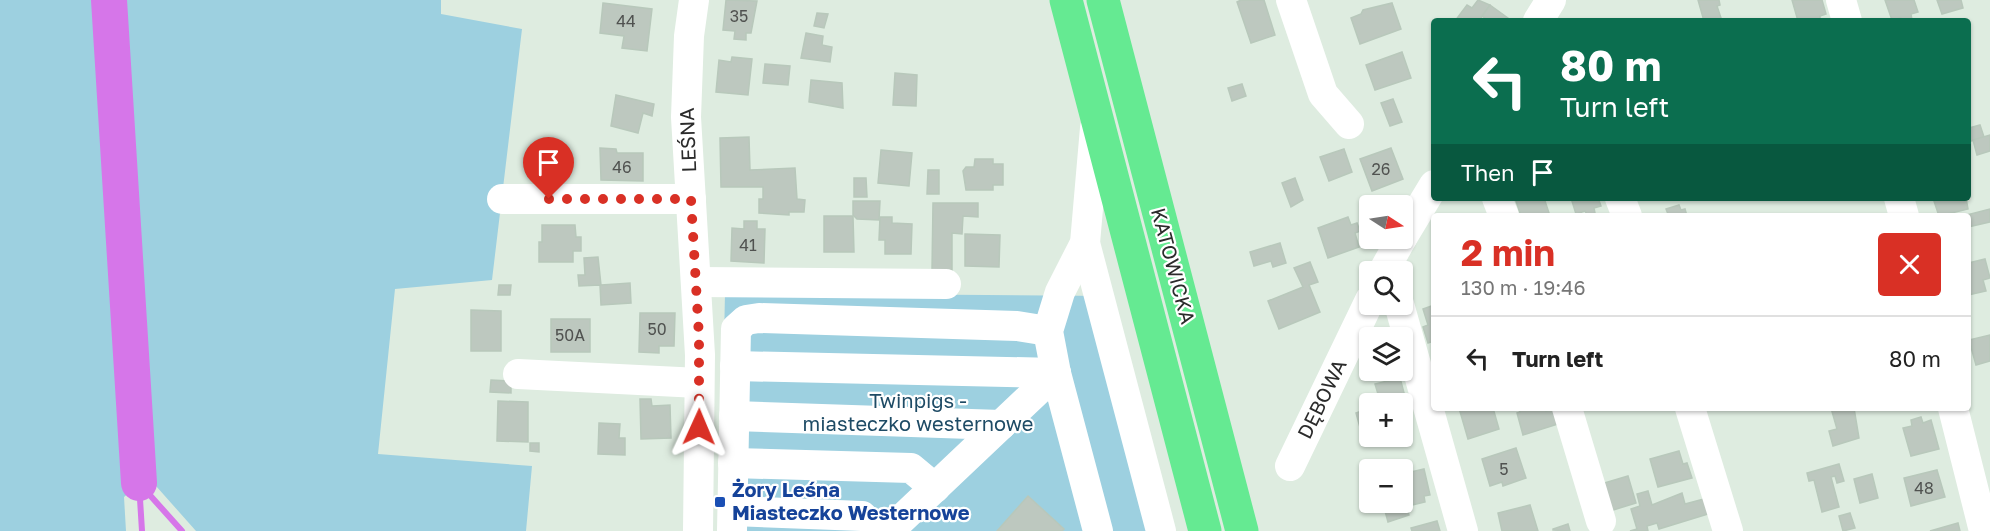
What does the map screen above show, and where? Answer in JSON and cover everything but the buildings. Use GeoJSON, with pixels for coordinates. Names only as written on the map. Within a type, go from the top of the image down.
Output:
{"type":"FeatureCollection","features":[{"type":"Feature","properties":{"kind":"main road","name":"KATOWICKA"},"geometry":{"type":"LineString","coordinates":[[1066,0],[1205,531]]}},
{"type":"Feature","properties":{"kind":"main road","name":"KATOWICKA"},"geometry":{"type":"LineString","coordinates":[[1103,0],[1242,531]]}},
{"type":"Feature","properties":{"kind":"street","name":"LEŚNA"},"geometry":{"type":"LineString","coordinates":[[694,0],[689,36],[686,117],[697,282],[698,531]]}},
{"type":"Feature","properties":{"kind":"street"},"geometry":{"type":"LineString","coordinates":[[1291,0],[1323,94],[1350,124]]}},
{"type":"Feature","properties":{"kind":"street"},"geometry":{"type":"LineString","coordinates":[[1841,0],[1846,18]]}},
{"type":"Feature","properties":{"kind":"street"},"geometry":{"type":"LineString","coordinates":[[1096,116],[1085,243],[1161,531]]}},
{"type":"Feature","properties":{"kind":"street"},"geometry":{"type":"LineString","coordinates":[[1413,220],[1431,190]]}},
{"type":"Feature","properties":{"kind":"street"},"geometry":{"type":"LineString","coordinates":[[502,199],[691,199]]}},
{"type":"Feature","properties":{"kind":"street"},"geometry":{"type":"LineString","coordinates":[[1085,243],[1060,292],[1048,331],[1056,373],[1098,531]]}},
{"type":"Feature","properties":{"kind":"street"},"geometry":{"type":"LineString","coordinates":[[697,282],[946,284]]}},
{"type":"Feature","properties":{"kind":"street"},"geometry":{"type":"LineString","coordinates":[[784,282],[784,319]]}},
{"type":"Feature","properties":{"kind":"street","name":"DĘBOWA"},"geometry":{"type":"LineString","coordinates":[[1290,466],[1363,315]]}},
{"type":"Feature","properties":{"kind":"street"},"geometry":{"type":"LineString","coordinates":[[1402,315],[1463,531]]}},
{"type":"Feature","properties":{"kind":"street"},"geometry":{"type":"LineString","coordinates":[[878,531],[862,516],[732,521],[735,329],[746,320],[784,319],[1017,326],[1048,331]]}},
{"type":"Feature","properties":{"kind":"street"},"geometry":{"type":"LineString","coordinates":[[735,366],[1056,373]]}},
{"type":"Feature","properties":{"kind":"street"},"geometry":{"type":"LineString","coordinates":[[889,531],[1056,373]]}},
{"type":"Feature","properties":{"kind":"street"},"geometry":{"type":"LineString","coordinates":[[518,374],[699,383]]}},
{"type":"Feature","properties":{"kind":"street"},"geometry":{"type":"LineString","coordinates":[[1568,411],[1600,521]]}},
{"type":"Feature","properties":{"kind":"street"},"geometry":{"type":"LineString","coordinates":[[1691,411],[1728,531]]}},
{"type":"Feature","properties":{"kind":"street"},"geometry":{"type":"LineString","coordinates":[[1954,411],[1984,531]]}},
{"type":"Feature","properties":{"kind":"street"},"geometry":{"type":"LineString","coordinates":[[734,416],[1001,425]]}},
{"type":"Feature","properties":{"kind":"street"},"geometry":{"type":"LineString","coordinates":[[733,463],[911,468],[935,488]]}},
{"type":"Feature","properties":{"kind":"green space"},"geometry":{"type":"Polygon","coordinates":[[[0,0],[441,0],[441,14],[522,29],[492,280],[395,289],[378,454],[532,466],[526,531],[196,531],[148,477],[124,497],[126,531],[0,531],[0,0]]]}},
{"type":"Feature","properties":{"kind":"green space","name":"Twinpigs - miasteczko westernowe"},"geometry":{"type":"Polygon","coordinates":[[[725,293],[1108,296],[1172,531],[720,531],[725,293]]]}},
{"type":"Feature","properties":{"kind":"waterway"},"geometry":{"type":"LineString","coordinates":[[109,0],[139,483]]}},
{"type":"Feature","properties":{"kind":"waterway"},"geometry":{"type":"LineString","coordinates":[[139,483],[182,531]]}},
{"type":"Feature","properties":{"kind":"waterway"},"geometry":{"type":"LineString","coordinates":[[139,483],[142,531]]}},
{"type":"Feature","properties":{"kind":"place","name":"Żory Leśna Miasteczko Westernowe"},"geometry":{"type":"Point","coordinates":[720,502]}},
{"type":"Feature","properties":{"kind":"route"},"geometry":{"type":"LineString","coordinates":[[549,199],[691,199],[700,356],[699,427]]}}]}
